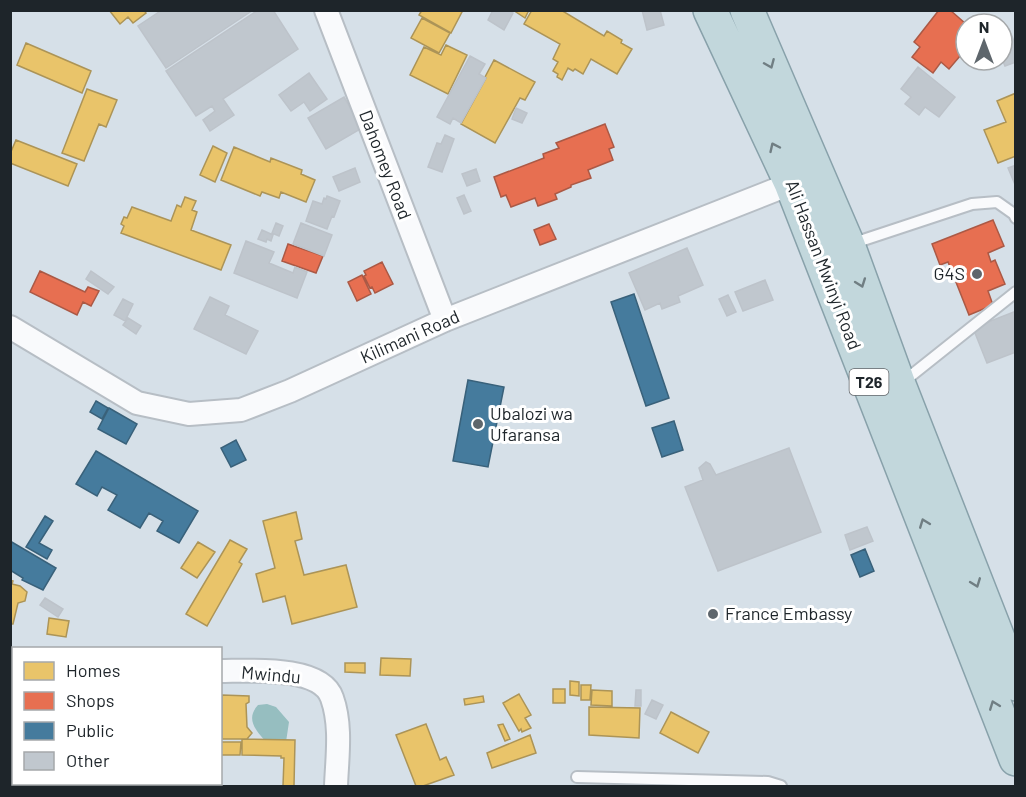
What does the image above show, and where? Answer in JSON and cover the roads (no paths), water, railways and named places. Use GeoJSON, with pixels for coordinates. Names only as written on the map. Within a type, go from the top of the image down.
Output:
{"type":"FeatureCollection","features":[{"type":"Feature","properties":{"kind":"highway","name":"Ali Hassan Mwinyi Road"},"geometry":{"type":"LineString","coordinates":[[710,10],[804,178],[848,245],[899,385],[1016,684]]}},
{"type":"Feature","properties":{"kind":"highway","name":"Ali Hassan Mwinyi Road"},"geometry":{"type":"LineString","coordinates":[[747,10],[804,178],[1016,759]]}},
{"type":"Feature","properties":{"kind":"street","name":"Dahomey Road"},"geometry":{"type":"LineString","coordinates":[[326,10],[444,320]]}},
{"type":"Feature","properties":{"kind":"street","name":"Kilimani Road"},"geometry":{"type":"LineString","coordinates":[[10,327],[137,403],[189,414],[242,410],[290,391],[444,320],[804,178]]}},
{"type":"Feature","properties":{"kind":"street","name":"Mwindu"},"geometry":{"type":"LineString","coordinates":[[222,671],[299,674],[317,682],[332,696],[338,734],[336,786]]}},
{"type":"Feature","properties":{"kind":"lane"},"geometry":{"type":"LineString","coordinates":[[848,245],[972,204],[997,202],[1016,218]]}},
{"type":"Feature","properties":{"kind":"lane"},"geometry":{"type":"LineString","coordinates":[[899,385],[1016,292]]}},
{"type":"Feature","properties":{"kind":"lane"},"geometry":{"type":"LineString","coordinates":[[577,777],[768,782],[781,786]]}},
{"type":"Feature","properties":{"kind":"place","name":"G4S"},"geometry":{"type":"Point","coordinates":[977,274]}},
{"type":"Feature","properties":{"kind":"place","name":"Ubalozi wa Ufaransa"},"geometry":{"type":"Point","coordinates":[478,424]}},
{"type":"Feature","properties":{"kind":"place","name":"France Embassy"},"geometry":{"type":"Point","coordinates":[713,614]}}]}
